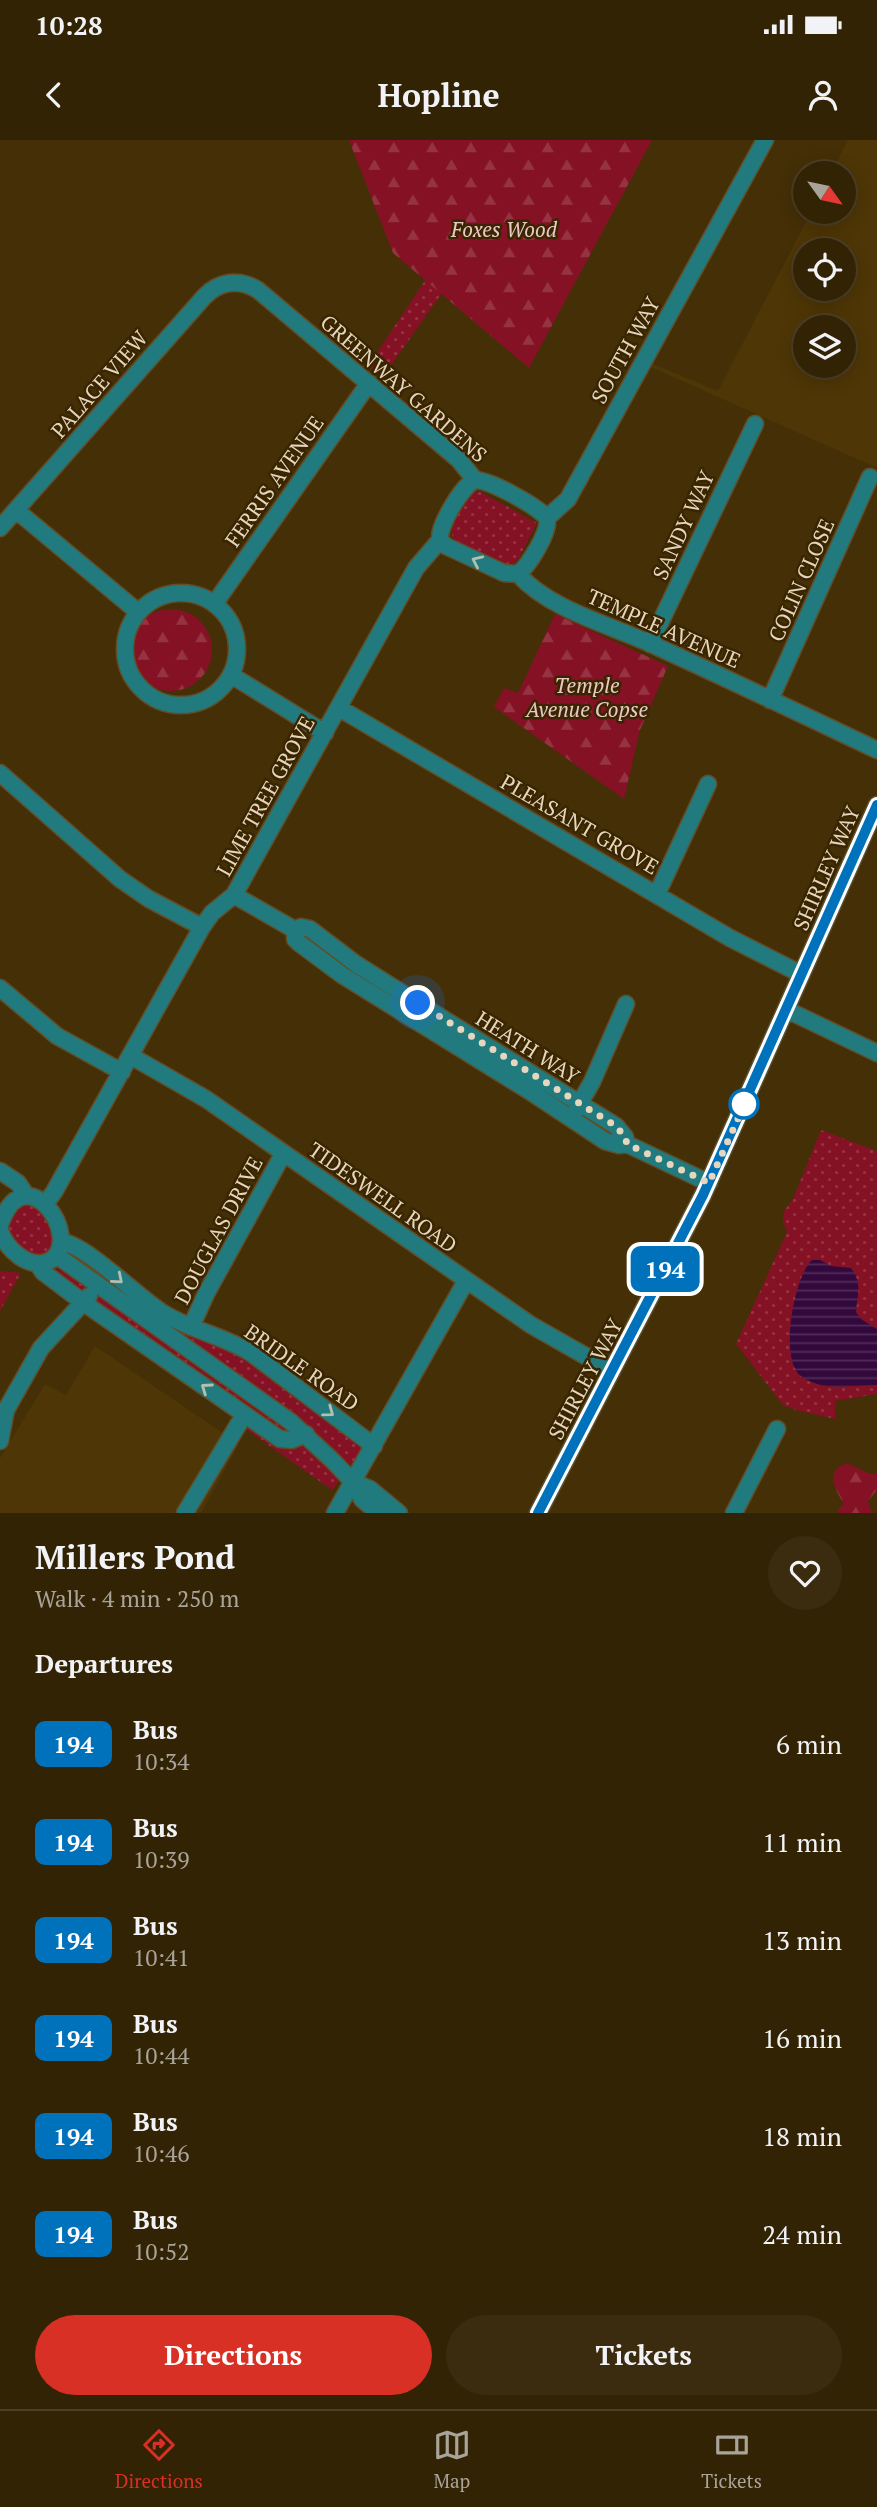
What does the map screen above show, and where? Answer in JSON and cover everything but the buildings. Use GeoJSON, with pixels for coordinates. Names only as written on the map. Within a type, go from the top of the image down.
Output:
{"type":"FeatureCollection","features":[{"type":"Feature","properties":{"kind":"street","name":"SOUTH WAY"},"geometry":{"type":"LineString","coordinates":[[518,574],[527,565],[547,529],[548,518],[568,499],[765,140]]}},
{"type":"Feature","properties":{"kind":"street","name":"GREENWAY GARDENS"},"geometry":{"type":"LineString","coordinates":[[237,282],[258,290],[459,460],[475,480],[486,481],[548,518]]}},
{"type":"Feature","properties":{"kind":"street","name":"PALACE VIEW"},"geometry":{"type":"LineString","coordinates":[[0,528],[204,297],[216,286],[237,282]]}},
{"type":"Feature","properties":{"kind":"street","name":"FERRIS AVENUE"},"geometry":{"type":"LineString","coordinates":[[215,603],[369,383]]}},
{"type":"Feature","properties":{"kind":"street","name":"SANDY WAY"},"geometry":{"type":"LineString","coordinates":[[650,644],[755,424]]}},
{"type":"Feature","properties":{"kind":"street","name":"COLIN CLOSE"},"geometry":{"type":"LineString","coordinates":[[770,699],[870,477]]}},
{"type":"Feature","properties":{"kind":"street","name":"LIME TREE GROVE"},"geometry":{"type":"LineString","coordinates":[[45,1204],[202,928],[212,914],[234,895],[416,568],[440,540],[440,531],[464,488],[475,480]]}},
{"type":"Feature","properties":{"kind":"street"},"geometry":{"type":"LineString","coordinates":[[16,510],[138,612]]}},
{"type":"Feature","properties":{"kind":"street","name":"TEMPLE AVENUE"},"geometry":{"type":"LineString","coordinates":[[440,540],[448,547],[504,573],[518,574],[544,597],[877,750]]}},
{"type":"Feature","properties":{"kind":"street"},"geometry":{"type":"LineString","coordinates":[[175,593],[200,595],[215,603],[229,620],[237,641],[231,675],[216,692],[195,704],[172,705],[149,696],[133,679],[125,657],[126,633],[138,612],[151,601],[175,593]]}},
{"type":"Feature","properties":{"kind":"street"},"geometry":{"type":"LineString","coordinates":[[231,675],[325,733]]}},
{"type":"Feature","properties":{"kind":"street","name":"PLEASANT GROVE"},"geometry":{"type":"LineString","coordinates":[[339,708],[745,946],[801,974]]}},
{"type":"Feature","properties":{"kind":"street"},"geometry":{"type":"LineString","coordinates":[[0,772],[120,879],[149,899],[202,928]]}},
{"type":"Feature","properties":{"kind":"street"},"geometry":{"type":"LineString","coordinates":[[657,894],[708,784]]}},
{"type":"Feature","properties":{"kind":"street","name":"SHIRLEY WAY"},"geometry":{"type":"LineString","coordinates":[[538,1513],[709,1183],[877,805]]}},
{"type":"Feature","properties":{"kind":"street","name":"HEATH WAY"},"geometry":{"type":"LineString","coordinates":[[234,895],[295,930]]}},
{"type":"Feature","properties":{"kind":"street","name":"HEATH WAY"},"geometry":{"type":"LineString","coordinates":[[295,930],[301,927],[310,929],[575,1111]]}},
{"type":"Feature","properties":{"kind":"street","name":"HEATH WAY"},"geometry":{"type":"LineString","coordinates":[[295,930],[299,943],[361,988],[575,1111],[616,1126],[627,1144],[709,1183]]}},
{"type":"Feature","properties":{"kind":"street"},"geometry":{"type":"LineString","coordinates":[[361,988],[371,973]]}},
{"type":"Feature","properties":{"kind":"street"},"geometry":{"type":"LineString","coordinates":[[0,988],[57,1036],[122,1072]]}},
{"type":"Feature","properties":{"kind":"street"},"geometry":{"type":"LineString","coordinates":[[575,1111],[625,1004]]}},
{"type":"Feature","properties":{"kind":"street"},"geometry":{"type":"LineString","coordinates":[[787,1010],[877,1053]]}},
{"type":"Feature","properties":{"kind":"street","name":"TIDESWELL ROAD"},"geometry":{"type":"LineString","coordinates":[[131,1056],[206,1099],[554,1340],[612,1371]]}},
{"type":"Feature","properties":{"kind":"street","name":"DOUGLAS DRIVE"},"geometry":{"type":"LineString","coordinates":[[191,1327],[205,1294],[283,1154]]}},
{"type":"Feature","properties":{"kind":"street"},"geometry":{"type":"LineString","coordinates":[[0,1171],[18,1183],[26,1195]]}},
{"type":"Feature","properties":{"kind":"street"},"geometry":{"type":"LineString","coordinates":[[26,1195],[35,1196],[45,1204],[60,1230],[59,1248],[45,1262],[37,1263],[18,1255],[4,1241],[0,1228],[12,1204],[26,1195]]}},
{"type":"Feature","properties":{"kind":"street"},"geometry":{"type":"LineString","coordinates":[[59,1248],[97,1285],[257,1396],[306,1434],[353,1482],[362,1499],[378,1513]]}},
{"type":"Feature","properties":{"kind":"street","name":"BRIDLE ROAD"},"geometry":{"type":"LineString","coordinates":[[59,1248],[82,1249],[148,1303],[173,1319],[236,1344],[251,1353],[374,1446]]}},
{"type":"Feature","properties":{"kind":"street"},"geometry":{"type":"LineString","coordinates":[[0,1257],[18,1255]]}},
{"type":"Feature","properties":{"kind":"street"},"geometry":{"type":"LineString","coordinates":[[37,1263],[43,1272],[84,1303],[280,1439],[292,1440],[306,1434]]}},
{"type":"Feature","properties":{"kind":"street"},"geometry":{"type":"LineString","coordinates":[[335,1513],[466,1281]]}},
{"type":"Feature","properties":{"kind":"street"},"geometry":{"type":"LineString","coordinates":[[0,1441],[2,1417],[41,1348],[84,1303],[97,1285]]}},
{"type":"Feature","properties":{"kind":"street"},"geometry":{"type":"LineString","coordinates":[[185,1513],[244,1415]]}},
{"type":"Feature","properties":{"kind":"street"},"geometry":{"type":"LineString","coordinates":[[734,1513],[777,1429]]}},
{"type":"Feature","properties":{"kind":"street"},"geometry":{"type":"LineString","coordinates":[[353,1482],[370,1489],[399,1513]]}},
{"type":"Feature","properties":{"kind":"shaded area"},"geometry":{"type":"Polygon","coordinates":[[[848,140],[877,140],[877,468],[651,367],[653,364],[718,391],[793,247],[793,301],[856,301],[856,238],[797,238],[805,224],[856,224],[856,161],[837,161],[848,140]]]}},
{"type":"Feature","properties":{"kind":"shaded area"},"geometry":{"type":"Polygon","coordinates":[[[812,1260],[851,1268],[855,1274],[858,1290],[856,1312],[861,1319],[877,1329],[877,1385],[820,1385],[802,1377],[795,1368],[791,1355],[791,1319],[799,1283],[812,1260]]]}},
{"type":"Feature","properties":{"kind":"shaded area"},"geometry":{"type":"Polygon","coordinates":[[[95,1346],[239,1444],[201,1513],[0,1513],[0,1458],[45,1384],[66,1395],[95,1346]]]}},
{"type":"Feature","properties":{"kind":"green space","name":"Foxes Wood"},"geometry":{"type":"Polygon","coordinates":[[[349,140],[652,140],[529,368],[393,253],[349,140]]]}},
{"type":"Feature","properties":{"kind":"green space"},"geometry":{"type":"Polygon","coordinates":[[[426,279],[442,293],[382,378],[368,366],[426,279]]]}},
{"type":"Feature","properties":{"kind":"green space"},"geometry":{"type":"Polygon","coordinates":[[[479,491],[537,523],[519,558],[513,564],[505,564],[457,542],[452,536],[453,524],[460,510],[469,497],[479,491]]]}},
{"type":"Feature","properties":{"kind":"green space"},"geometry":{"type":"Polygon","coordinates":[[[171,609],[187,613],[200,621],[208,634],[212,650],[208,666],[200,679],[187,687],[171,691],[155,687],[142,679],[134,666],[130,650],[134,634],[142,621],[155,613],[171,609]]]}},
{"type":"Feature","properties":{"kind":"green space","name":"Temple Avenue Copse"},"geometry":{"type":"Polygon","coordinates":[[[555,614],[668,666],[640,730],[624,799],[494,707],[504,688],[518,693],[555,614]]]}},
{"type":"Feature","properties":{"kind":"green space"},"geometry":{"type":"Polygon","coordinates":[[[821,1130],[877,1151],[877,1394],[835,1401],[835,1419],[783,1405],[736,1344],[787,1232],[783,1221],[784,1211],[793,1199],[821,1130]]]}},
{"type":"Feature","properties":{"kind":"green space"},"geometry":{"type":"Polygon","coordinates":[[[22,1204],[38,1206],[54,1231],[55,1244],[46,1255],[26,1252],[10,1234],[7,1227],[22,1204]]]}},
{"type":"Feature","properties":{"kind":"green space"},"geometry":{"type":"Polygon","coordinates":[[[51,1269],[72,1275],[88,1289],[84,1294],[51,1269]]]}},
{"type":"Feature","properties":{"kind":"green space"},"geometry":{"type":"Polygon","coordinates":[[[0,1271],[21,1273],[0,1311],[0,1271]]]}},
{"type":"Feature","properties":{"kind":"green space"},"geometry":{"type":"Polygon","coordinates":[[[97,1295],[293,1432],[290,1436],[95,1304],[97,1295]]]}},
{"type":"Feature","properties":{"kind":"green space"},"geometry":{"type":"Polygon","coordinates":[[[171,1326],[237,1348],[364,1447],[353,1465],[296,1419],[171,1326]]]}},
{"type":"Feature","properties":{"kind":"green space"},"geometry":{"type":"Polygon","coordinates":[[[246,1425],[306,1443],[339,1481],[332,1490],[244,1428],[246,1425]]]}},
{"type":"Feature","properties":{"kind":"green space"},"geometry":{"type":"Polygon","coordinates":[[[847,1463],[870,1474],[877,1474],[877,1490],[868,1501],[872,1513],[839,1513],[837,1510],[844,1504],[837,1492],[834,1475],[840,1466],[847,1463]]]}},
{"type":"Feature","properties":{"kind":"bus line","name":"194"},"geometry":{"type":"LineString","coordinates":[[538,1513],[703,1195],[877,805]]}},
{"type":"Feature","properties":{"kind":"route"},"geometry":{"type":"LineString","coordinates":[[418,1003],[616,1126],[627,1144],[709,1183],[746,1101],[744,1104]]}}]}
